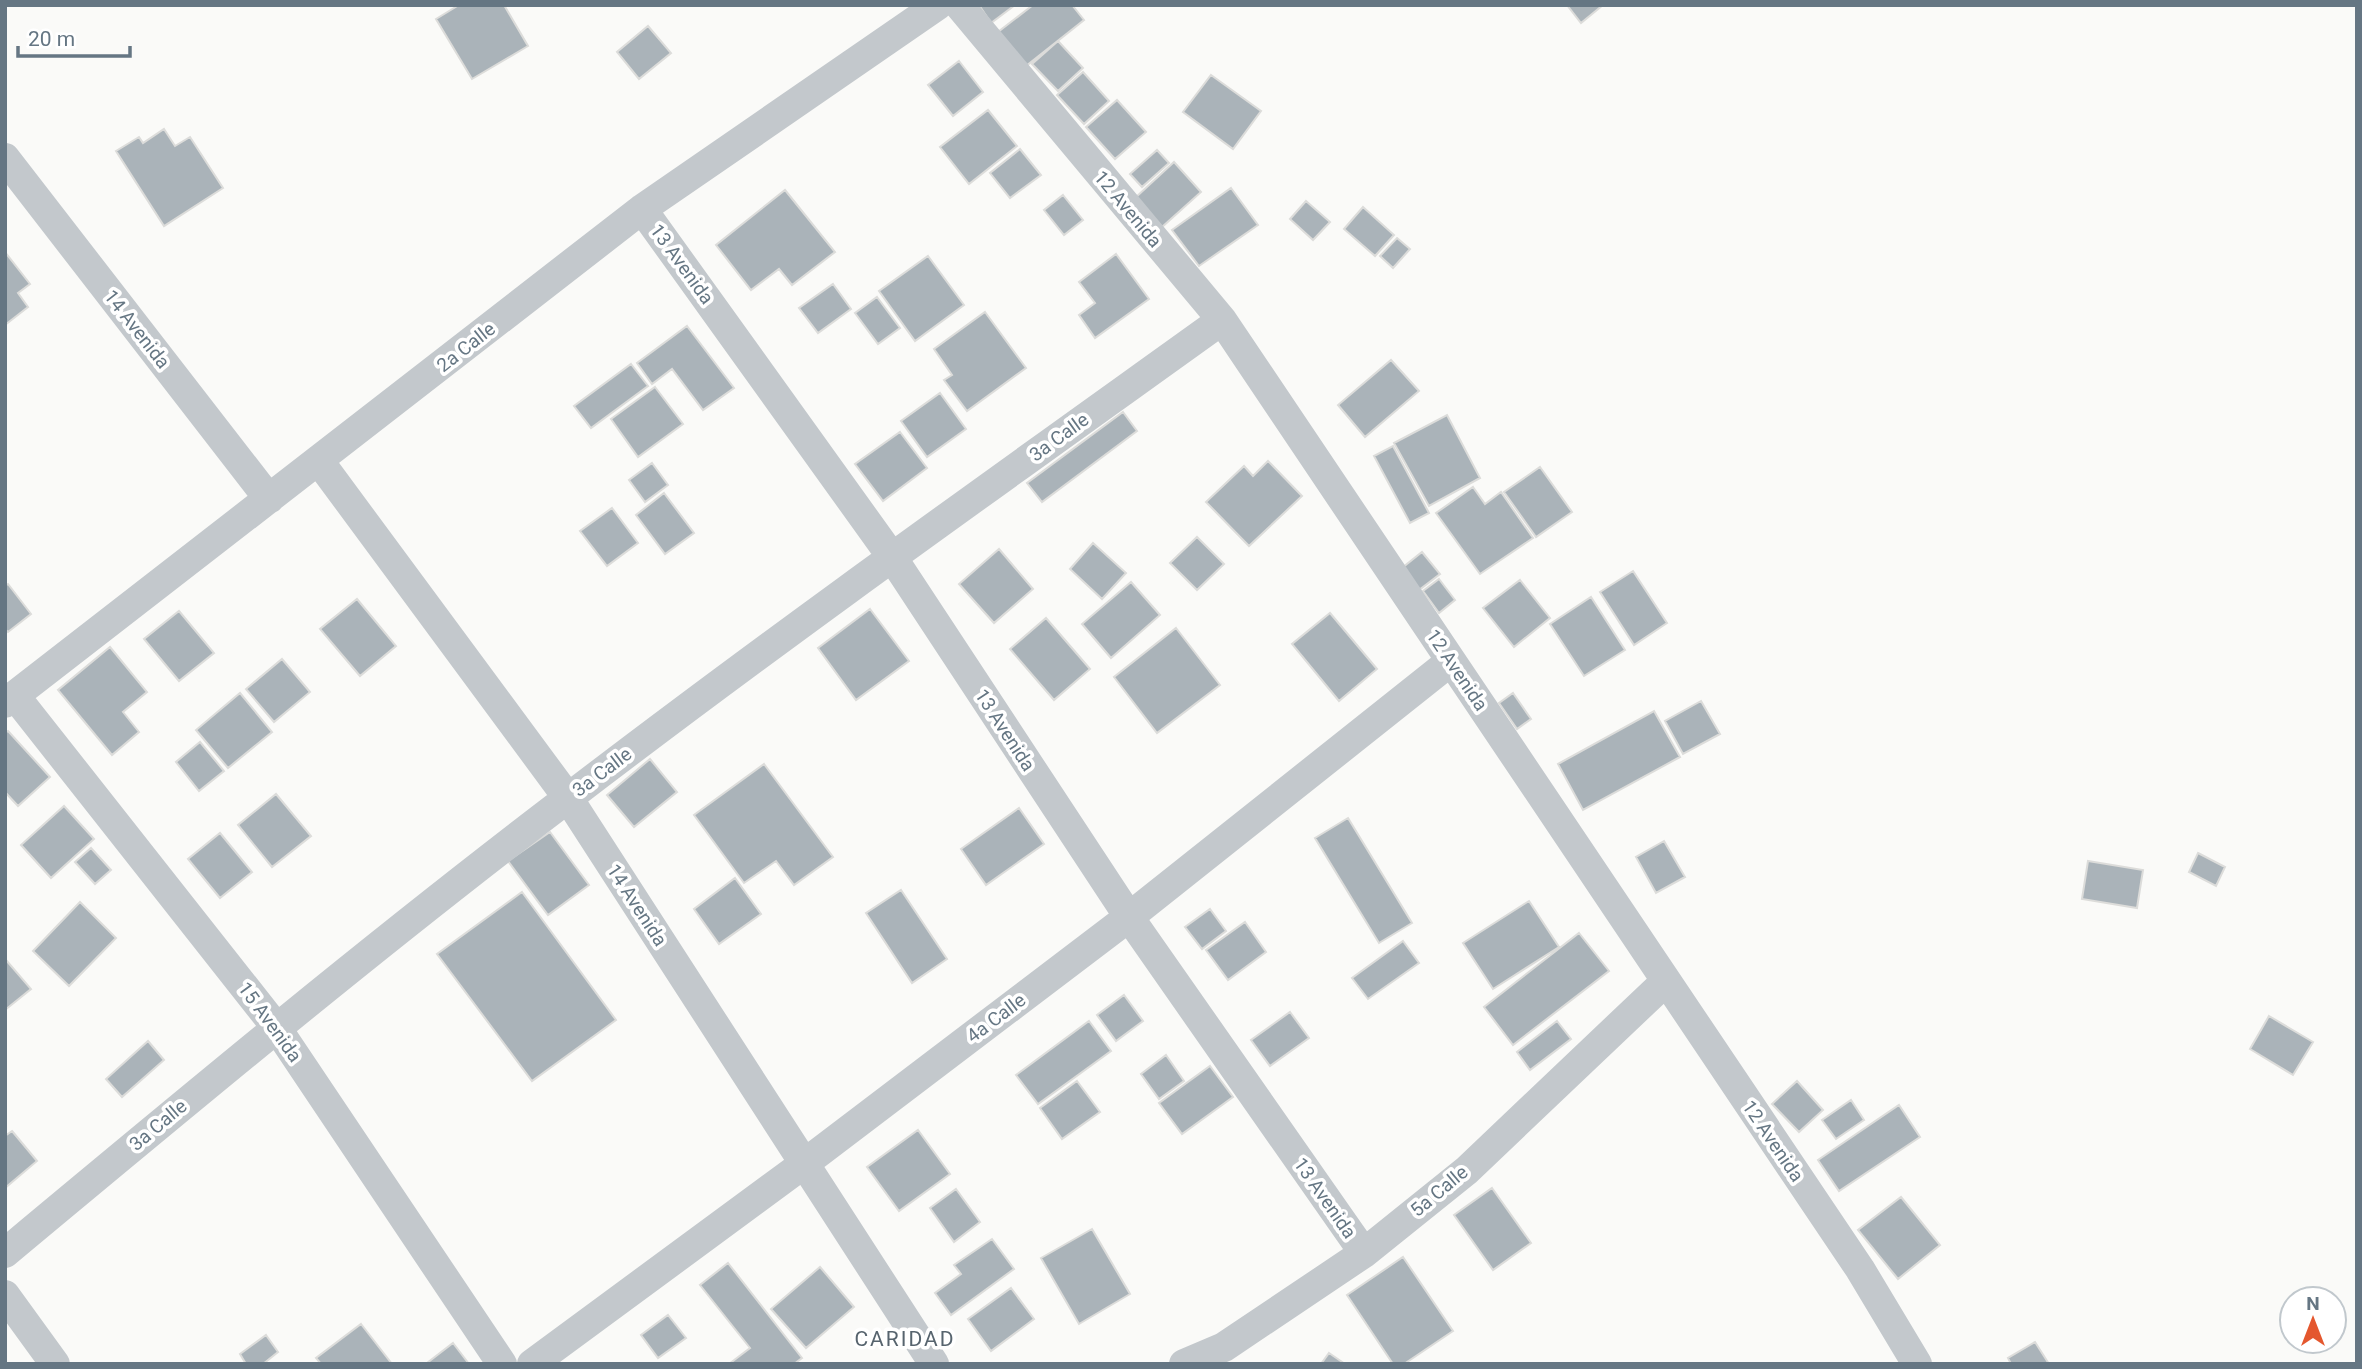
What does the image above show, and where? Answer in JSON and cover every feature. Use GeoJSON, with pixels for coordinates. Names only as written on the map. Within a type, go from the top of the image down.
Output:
{"type":"FeatureCollection","features":[{"type":"Feature","properties":{"kind":"street","name":"2a Calle"},"geometry":{"type":"LineString","coordinates":[[10,700],[642,209],[938,5]]}},
{"type":"Feature","properties":{"kind":"street","name":"12 Avenida"},"geometry":{"type":"LineString","coordinates":[[958,5],[1222,320],[1860,1269],[1917,1364]]}},
{"type":"Feature","properties":{"kind":"street","name":"14 Avenida"},"geometry":{"type":"LineString","coordinates":[[5,158],[269,499]]}},
{"type":"Feature","properties":{"kind":"street","name":"13 Avenida"},"geometry":{"type":"LineString","coordinates":[[642,209],[891,557],[1129,917],[1364,1253]]}},
{"type":"Feature","properties":{"kind":"street","name":"3a Calle"},"geometry":{"type":"LineString","coordinates":[[5,1253],[276,1027],[568,798],[891,557],[1222,320]]}},
{"type":"Feature","properties":{"kind":"street","name":"14 Avenida"},"geometry":{"type":"LineString","coordinates":[[319,461],[568,798],[934,1364]]}},
{"type":"Feature","properties":{"kind":"street","name":"4a Calle"},"geometry":{"type":"LineString","coordinates":[[532,1364],[805,1163],[1129,917],[1451,661]]}},
{"type":"Feature","properties":{"kind":"street","name":"15 Avenida"},"geometry":{"type":"LineString","coordinates":[[10,700],[276,1027],[502,1364]]}},
{"type":"Feature","properties":{"kind":"street","name":"5a Calle"},"geometry":{"type":"LineString","coordinates":[[1184,1364],[1224,1347],[1364,1253],[1465,1171],[1666,981]]}},
{"type":"Feature","properties":{"kind":"street"},"geometry":{"type":"LineString","coordinates":[[5,1294],[55,1364]]}},
{"type":"Feature","properties":{"kind":"building"},"geometry":{"type":"Polygon","coordinates":[[[459,5],[504,5],[528,46],[472,79],[436,19],[459,5]]]}},
{"type":"Feature","properties":{"kind":"building"},"geometry":{"type":"Polygon","coordinates":[[[979,5],[1015,5],[991,23],[979,5]]]}},
{"type":"Feature","properties":{"kind":"building"},"geometry":{"type":"Polygon","coordinates":[[[1033,5],[1072,5],[1084,20],[1026,66],[998,32],[1033,5]]]}},
{"type":"Feature","properties":{"kind":"building"},"geometry":{"type":"Polygon","coordinates":[[[1567,5],[1603,5],[1581,23],[1567,5]]]}},
{"type":"Feature","properties":{"kind":"building"},"geometry":{"type":"Polygon","coordinates":[[[648,26],[671,53],[639,79],[617,52],[648,26]]]}},
{"type":"Feature","properties":{"kind":"building"},"geometry":{"type":"Polygon","coordinates":[[[1058,41],[1083,68],[1058,91],[1032,64],[1058,41]]]}},
{"type":"Feature","properties":{"kind":"building"},"geometry":{"type":"Polygon","coordinates":[[[959,61],[983,92],[953,116],[928,85],[959,61]]]}},
{"type":"Feature","properties":{"kind":"building"},"geometry":{"type":"Polygon","coordinates":[[[1083,72],[1109,101],[1084,124],[1057,95],[1083,72]]]}},
{"type":"Feature","properties":{"kind":"building"},"geometry":{"type":"Polygon","coordinates":[[[1211,75],[1261,111],[1233,149],[1183,112],[1211,75]]]}},
{"type":"Feature","properties":{"kind":"building"},"geometry":{"type":"Polygon","coordinates":[[[1117,100],[1146,132],[1115,159],[1086,127],[1117,100]]]}},
{"type":"Feature","properties":{"kind":"building"},"geometry":{"type":"Polygon","coordinates":[[[988,110],[1017,146],[969,184],[940,147],[988,110]]]}},
{"type":"Feature","properties":{"kind":"building"},"geometry":{"type":"Polygon","coordinates":[[[164,129],[175,146],[190,137],[223,188],[164,226],[116,151],[139,137],[143,143],[164,129]]]}},
{"type":"Feature","properties":{"kind":"building"},"geometry":{"type":"Polygon","coordinates":[[[1020,149],[1041,175],[1010,198],[990,173],[1020,149]]]}},
{"type":"Feature","properties":{"kind":"building"},"geometry":{"type":"Polygon","coordinates":[[[1157,150],[1169,163],[1142,187],[1130,174],[1157,150]]]}},
{"type":"Feature","properties":{"kind":"building"},"geometry":{"type":"Polygon","coordinates":[[[1174,162],[1201,192],[1162,227],[1135,198],[1174,162]]]}},
{"type":"Feature","properties":{"kind":"building"},"geometry":{"type":"Polygon","coordinates":[[[1231,188],[1258,225],[1199,266],[1172,230],[1231,188]]]}},
{"type":"Feature","properties":{"kind":"building"},"geometry":{"type":"Polygon","coordinates":[[[785,190],[835,252],[792,285],[779,269],[751,290],[716,245],[785,190]]]}},
{"type":"Feature","properties":{"kind":"building"},"geometry":{"type":"Polygon","coordinates":[[[1063,195],[1083,220],[1064,235],[1044,210],[1063,195]]]}},
{"type":"Feature","properties":{"kind":"building"},"geometry":{"type":"Polygon","coordinates":[[[1306,201],[1330,222],[1313,240],[1290,219],[1306,201]]]}},
{"type":"Feature","properties":{"kind":"building"},"geometry":{"type":"Polygon","coordinates":[[[1363,207],[1394,235],[1375,256],[1344,229],[1363,207]]]}},
{"type":"Feature","properties":{"kind":"building"},"geometry":{"type":"Polygon","coordinates":[[[1397,238],[1410,249],[1393,268],[1380,256],[1397,238]]]}},
{"type":"Feature","properties":{"kind":"building"},"geometry":{"type":"Polygon","coordinates":[[[5,252],[30,284],[18,293],[28,307],[5,325],[5,252]]]}},
{"type":"Feature","properties":{"kind":"building"},"geometry":{"type":"Polygon","coordinates":[[[1116,254],[1149,299],[1095,338],[1079,315],[1095,303],[1079,282],[1116,254]]]}},
{"type":"Feature","properties":{"kind":"building"},"geometry":{"type":"Polygon","coordinates":[[[928,256],[964,305],[915,341],[879,291],[928,256]]]}},
{"type":"Feature","properties":{"kind":"building"},"geometry":{"type":"Polygon","coordinates":[[[833,284],[851,309],[818,333],[799,308],[833,284]]]}},
{"type":"Feature","properties":{"kind":"building"},"geometry":{"type":"Polygon","coordinates":[[[877,297],[900,328],[878,344],[855,313],[877,297]]]}},
{"type":"Feature","properties":{"kind":"building"},"geometry":{"type":"Polygon","coordinates":[[[985,312],[1026,368],[967,411],[944,380],[952,375],[934,349],[985,312]]]}},
{"type":"Feature","properties":{"kind":"building"},"geometry":{"type":"Polygon","coordinates":[[[687,326],[734,388],[703,410],[672,369],[652,384],[637,363],[687,326]]]}},
{"type":"Feature","properties":{"kind":"building"},"geometry":{"type":"Polygon","coordinates":[[[1391,360],[1419,391],[1365,437],[1338,405],[1391,360]]]}},
{"type":"Feature","properties":{"kind":"building"},"geometry":{"type":"Polygon","coordinates":[[[631,364],[648,386],[591,428],[574,406],[631,364]]]}},
{"type":"Feature","properties":{"kind":"building"},"geometry":{"type":"Polygon","coordinates":[[[655,387],[683,424],[638,457],[611,419],[655,387]]]}},
{"type":"Feature","properties":{"kind":"building"},"geometry":{"type":"Polygon","coordinates":[[[940,393],[966,429],[927,457],[901,421],[940,393]]]}},
{"type":"Feature","properties":{"kind":"building"},"geometry":{"type":"Polygon","coordinates":[[[1123,412],[1137,431],[1042,502],[1027,483],[1123,412]]]}},
{"type":"Feature","properties":{"kind":"building"},"geometry":{"type":"Polygon","coordinates":[[[1447,415],[1480,478],[1429,506],[1394,443],[1447,415]]]}},
{"type":"Feature","properties":{"kind":"building"},"geometry":{"type":"Polygon","coordinates":[[[900,432],[927,468],[883,501],[855,464],[900,432]]]}},
{"type":"Feature","properties":{"kind":"building"},"geometry":{"type":"Polygon","coordinates":[[[1393,446],[1429,513],[1410,523],[1374,456],[1393,446]]]}},
{"type":"Feature","properties":{"kind":"building"},"geometry":{"type":"Polygon","coordinates":[[[1268,461],[1302,496],[1249,546],[1206,502],[1244,466],[1253,476],[1268,461]]]}},
{"type":"Feature","properties":{"kind":"building"},"geometry":{"type":"Polygon","coordinates":[[[652,463],[668,485],[645,502],[629,480],[652,463]]]}},
{"type":"Feature","properties":{"kind":"building"},"geometry":{"type":"Polygon","coordinates":[[[1540,467],[1572,512],[1536,537],[1504,492],[1540,467]]]}},
{"type":"Feature","properties":{"kind":"building"},"geometry":{"type":"Polygon","coordinates":[[[1473,487],[1485,504],[1501,492],[1533,538],[1480,574],[1436,513],[1473,487]]]}},
{"type":"Feature","properties":{"kind":"building"},"geometry":{"type":"Polygon","coordinates":[[[664,493],[694,533],[665,554],[636,515],[664,493]]]}},
{"type":"Feature","properties":{"kind":"building"},"geometry":{"type":"Polygon","coordinates":[[[612,508],[638,543],[607,566],[580,531],[612,508]]]}},
{"type":"Feature","properties":{"kind":"building"},"geometry":{"type":"Polygon","coordinates":[[[1197,537],[1224,564],[1197,590],[1170,563],[1197,537]]]}},
{"type":"Feature","properties":{"kind":"building"},"geometry":{"type":"Polygon","coordinates":[[[1093,543],[1126,573],[1102,599],[1070,569],[1093,543]]]}},
{"type":"Feature","properties":{"kind":"building"},"geometry":{"type":"Polygon","coordinates":[[[999,549],[1033,589],[994,623],[959,584],[999,549]]]}},
{"type":"Feature","properties":{"kind":"building"},"geometry":{"type":"Polygon","coordinates":[[[1422,552],[1440,574],[1419,590],[1402,568],[1422,552]]]}},
{"type":"Feature","properties":{"kind":"building"},"geometry":{"type":"Polygon","coordinates":[[[1633,571],[1667,623],[1634,645],[1600,592],[1633,571]]]}},
{"type":"Feature","properties":{"kind":"building"},"geometry":{"type":"Polygon","coordinates":[[[1439,579],[1455,600],[1439,613],[1423,591],[1439,579]]]}},
{"type":"Feature","properties":{"kind":"building"},"geometry":{"type":"Polygon","coordinates":[[[1520,580],[1550,618],[1514,647],[1483,608],[1520,580]]]}},
{"type":"Feature","properties":{"kind":"building"},"geometry":{"type":"Polygon","coordinates":[[[1131,582],[1160,615],[1111,658],[1082,624],[1131,582]]]}},
{"type":"Feature","properties":{"kind":"building"},"geometry":{"type":"Polygon","coordinates":[[[8,584],[31,614],[8,632],[5,629],[5,586],[8,584]]]}},
{"type":"Feature","properties":{"kind":"building"},"geometry":{"type":"Polygon","coordinates":[[[1591,597],[1625,650],[1584,676],[1550,624],[1591,597]]]}},
{"type":"Feature","properties":{"kind":"building"},"geometry":{"type":"Polygon","coordinates":[[[357,599],[396,646],[360,676],[320,629],[357,599]]]}},
{"type":"Feature","properties":{"kind":"building"},"geometry":{"type":"Polygon","coordinates":[[[870,609],[909,661],[856,700],[818,648],[870,609]]]}},
{"type":"Feature","properties":{"kind":"building"},"geometry":{"type":"Polygon","coordinates":[[[179,611],[214,653],[179,681],[144,639],[179,611]]]}},
{"type":"Feature","properties":{"kind":"building"},"geometry":{"type":"Polygon","coordinates":[[[1330,613],[1377,669],[1339,701],[1292,644],[1330,613]]]}},
{"type":"Feature","properties":{"kind":"building"},"geometry":{"type":"Polygon","coordinates":[[[1046,618],[1090,669],[1054,700],[1010,649],[1046,618]]]}},
{"type":"Feature","properties":{"kind":"building"},"geometry":{"type":"Polygon","coordinates":[[[1176,628],[1220,685],[1157,733],[1114,677],[1176,628]]]}},
{"type":"Feature","properties":{"kind":"building"},"geometry":{"type":"Polygon","coordinates":[[[110,647],[147,692],[123,712],[139,732],[112,755],[58,690],[110,647]]]}},
{"type":"Feature","properties":{"kind":"building"},"geometry":{"type":"Polygon","coordinates":[[[282,659],[310,692],[274,722],[246,689],[282,659]]]}},
{"type":"Feature","properties":{"kind":"building"},"geometry":{"type":"Polygon","coordinates":[[[240,693],[272,732],[228,768],[196,730],[240,693]]]}},
{"type":"Feature","properties":{"kind":"building"},"geometry":{"type":"Polygon","coordinates":[[[1513,693],[1531,719],[1517,729],[1499,703],[1513,693]]]}},
{"type":"Feature","properties":{"kind":"building"},"geometry":{"type":"Polygon","coordinates":[[[1701,701],[1720,734],[1683,754],[1665,721],[1701,701]]]}},
{"type":"Feature","properties":{"kind":"building"},"geometry":{"type":"Polygon","coordinates":[[[1654,711],[1680,757],[1583,810],[1558,764],[1654,711]]]}},
{"type":"Feature","properties":{"kind":"building"},"geometry":{"type":"Polygon","coordinates":[[[8,731],[50,777],[18,806],[5,792],[5,733],[8,731]]]}},
{"type":"Feature","properties":{"kind":"building"},"geometry":{"type":"Polygon","coordinates":[[[200,742],[224,771],[199,791],[176,762],[200,742]]]}},
{"type":"Feature","properties":{"kind":"building"},"geometry":{"type":"Polygon","coordinates":[[[650,759],[677,792],[634,827],[607,795],[650,759]]]}},
{"type":"Feature","properties":{"kind":"building"},"geometry":{"type":"Polygon","coordinates":[[[764,764],[833,857],[794,885],[776,861],[744,883],[694,815],[764,764]]]}},
{"type":"Feature","properties":{"kind":"building"},"geometry":{"type":"Polygon","coordinates":[[[276,794],[311,836],[272,867],[238,825],[276,794]]]}},
{"type":"Feature","properties":{"kind":"building"},"geometry":{"type":"Polygon","coordinates":[[[64,806],[94,839],[51,878],[21,845],[64,806]]]}},
{"type":"Feature","properties":{"kind":"building"},"geometry":{"type":"Polygon","coordinates":[[[1019,808],[1044,844],[986,885],[961,849],[1019,808]]]}},
{"type":"Feature","properties":{"kind":"building"},"geometry":{"type":"Polygon","coordinates":[[[1348,818],[1412,923],[1379,943],[1315,838],[1348,818]]]}},
{"type":"Feature","properties":{"kind":"building"},"geometry":{"type":"Polygon","coordinates":[[[550,832],[589,885],[548,915],[508,861],[550,832]]]}},
{"type":"Feature","properties":{"kind":"building"},"geometry":{"type":"Polygon","coordinates":[[[220,833],[252,872],[220,898],[188,859],[220,833]]]}},
{"type":"Feature","properties":{"kind":"building"},"geometry":{"type":"Polygon","coordinates":[[[1664,841],[1685,877],[1656,893],[1636,857],[1664,841]]]}},
{"type":"Feature","properties":{"kind":"building"},"geometry":{"type":"Polygon","coordinates":[[[91,848],[111,870],[95,884],[75,862],[91,848]]]}},
{"type":"Feature","properties":{"kind":"building"},"geometry":{"type":"Polygon","coordinates":[[[2198,853],[2225,867],[2216,886],[2189,872],[2198,853]]]}},
{"type":"Feature","properties":{"kind":"building"},"geometry":{"type":"Polygon","coordinates":[[[2088,861],[2143,870],[2137,908],[2082,899],[2088,861]]]}},
{"type":"Feature","properties":{"kind":"building"},"geometry":{"type":"Polygon","coordinates":[[[735,878],[761,914],[719,944],[694,909],[735,878]]]}},
{"type":"Feature","properties":{"kind":"building"},"geometry":{"type":"Polygon","coordinates":[[[901,890],[947,959],[912,983],[866,913],[901,890]]]}},
{"type":"Feature","properties":{"kind":"building"},"geometry":{"type":"Polygon","coordinates":[[[522,892],[616,1020],[532,1081],[437,954],[522,892]]]}},
{"type":"Feature","properties":{"kind":"building"},"geometry":{"type":"Polygon","coordinates":[[[1529,901],[1559,947],[1493,989],[1463,943],[1529,901]]]}},
{"type":"Feature","properties":{"kind":"building"},"geometry":{"type":"Polygon","coordinates":[[[80,902],[116,938],[69,986],[33,951],[80,902]]]}},
{"type":"Feature","properties":{"kind":"building"},"geometry":{"type":"Polygon","coordinates":[[[1210,909],[1226,931],[1202,949],[1185,927],[1210,909]]]}},
{"type":"Feature","properties":{"kind":"building"},"geometry":{"type":"Polygon","coordinates":[[[1245,922],[1266,952],[1228,980],[1206,950],[1245,922]]]}},
{"type":"Feature","properties":{"kind":"building"},"geometry":{"type":"Polygon","coordinates":[[[1579,933],[1609,971],[1513,1045],[1484,1007],[1579,933]]]}},
{"type":"Feature","properties":{"kind":"building"},"geometry":{"type":"Polygon","coordinates":[[[1403,941],[1419,963],[1368,999],[1352,978],[1403,941]]]}},
{"type":"Feature","properties":{"kind":"building"},"geometry":{"type":"Polygon","coordinates":[[[5,961],[31,989],[5,1010],[5,961]]]}},
{"type":"Feature","properties":{"kind":"building"},"geometry":{"type":"Polygon","coordinates":[[[1124,995],[1143,1021],[1116,1041],[1097,1015],[1124,995]]]}},
{"type":"Feature","properties":{"kind":"building"},"geometry":{"type":"Polygon","coordinates":[[[1290,1012],[1309,1038],[1270,1066],[1251,1040],[1290,1012]]]}},
{"type":"Feature","properties":{"kind":"building"},"geometry":{"type":"Polygon","coordinates":[[[2269,1016],[2313,1042],[2293,1075],[2250,1049],[2269,1016]]]}},
{"type":"Feature","properties":{"kind":"building"},"geometry":{"type":"Polygon","coordinates":[[[1089,1021],[1111,1051],[1038,1104],[1016,1075],[1089,1021]]]}},
{"type":"Feature","properties":{"kind":"building"},"geometry":{"type":"Polygon","coordinates":[[[1557,1021],[1571,1039],[1530,1070],[1517,1052],[1557,1021]]]}},
{"type":"Feature","properties":{"kind":"building"},"geometry":{"type":"Polygon","coordinates":[[[148,1041],[164,1060],[122,1097],[106,1079],[148,1041]]]}},
{"type":"Feature","properties":{"kind":"building"},"geometry":{"type":"Polygon","coordinates":[[[1166,1055],[1184,1081],[1159,1099],[1141,1074],[1166,1055]]]}},
{"type":"Feature","properties":{"kind":"building"},"geometry":{"type":"Polygon","coordinates":[[[1210,1066],[1233,1097],[1182,1134],[1159,1103],[1210,1066]]]}},
{"type":"Feature","properties":{"kind":"building"},"geometry":{"type":"Polygon","coordinates":[[[1077,1081],[1100,1112],[1062,1139],[1040,1108],[1077,1081]]]}},
{"type":"Feature","properties":{"kind":"building"},"geometry":{"type":"Polygon","coordinates":[[[1797,1081],[1823,1110],[1799,1132],[1772,1104],[1797,1081]]]}},
{"type":"Feature","properties":{"kind":"building"},"geometry":{"type":"Polygon","coordinates":[[[1851,1100],[1864,1120],[1836,1139],[1822,1120],[1851,1100]]]}},
{"type":"Feature","properties":{"kind":"building"},"geometry":{"type":"Polygon","coordinates":[[[1899,1105],[1920,1137],[1839,1191],[1818,1160],[1899,1105]]]}},
{"type":"Feature","properties":{"kind":"building"},"geometry":{"type":"Polygon","coordinates":[[[918,1130],[950,1174],[899,1211],[867,1167],[918,1130]]]}},
{"type":"Feature","properties":{"kind":"building"},"geometry":{"type":"Polygon","coordinates":[[[12,1131],[37,1161],[5,1188],[5,1136],[12,1131]]]}},
{"type":"Feature","properties":{"kind":"building"},"geometry":{"type":"Polygon","coordinates":[[[1492,1188],[1531,1243],[1493,1270],[1454,1215],[1492,1188]]]}},
{"type":"Feature","properties":{"kind":"building"},"geometry":{"type":"Polygon","coordinates":[[[956,1189],[980,1222],[954,1242],[930,1208],[956,1189]]]}},
{"type":"Feature","properties":{"kind":"building"},"geometry":{"type":"Polygon","coordinates":[[[1901,1197],[1940,1245],[1898,1279],[1858,1230],[1901,1197]]]}},
{"type":"Feature","properties":{"kind":"building"},"geometry":{"type":"Polygon","coordinates":[[[1092,1229],[1130,1294],[1079,1324],[1041,1258],[1092,1229]]]}},
{"type":"Feature","properties":{"kind":"building"},"geometry":{"type":"Polygon","coordinates":[[[992,1239],[1014,1269],[951,1315],[935,1293],[961,1274],[954,1265],[992,1239]]]}},
{"type":"Feature","properties":{"kind":"building"},"geometry":{"type":"Polygon","coordinates":[[[1403,1257],[1453,1331],[1404,1364],[1393,1364],[1347,1295],[1403,1257]]]}},
{"type":"Feature","properties":{"kind":"building"},"geometry":{"type":"Polygon","coordinates":[[[728,1263],[802,1358],[794,1364],[729,1364],[750,1348],[700,1285],[728,1263]]]}},
{"type":"Feature","properties":{"kind":"building"},"geometry":{"type":"Polygon","coordinates":[[[820,1267],[854,1307],[806,1348],[771,1309],[820,1267]]]}},
{"type":"Feature","properties":{"kind":"building"},"geometry":{"type":"Polygon","coordinates":[[[1011,1288],[1034,1319],[991,1351],[968,1319],[1011,1288]]]}},
{"type":"Feature","properties":{"kind":"building"},"geometry":{"type":"Polygon","coordinates":[[[668,1315],[686,1338],[658,1358],[641,1335],[668,1315]]]}},
{"type":"Feature","properties":{"kind":"building"},"geometry":{"type":"Polygon","coordinates":[[[361,1324],[392,1364],[321,1364],[316,1358],[361,1324]]]}},
{"type":"Feature","properties":{"kind":"building"},"geometry":{"type":"Polygon","coordinates":[[[266,1335],[278,1352],[263,1364],[246,1364],[240,1354],[266,1335]]]}},
{"type":"Feature","properties":{"kind":"building"},"geometry":{"type":"Polygon","coordinates":[[[2035,1342],[2049,1364],[2011,1364],[2008,1358],[2035,1342]]]}},
{"type":"Feature","properties":{"kind":"building"},"geometry":{"type":"Polygon","coordinates":[[[453,1343],[469,1364],[427,1364],[427,1363],[453,1343]]]}},
{"type":"Feature","properties":{"kind":"building"},"geometry":{"type":"Polygon","coordinates":[[[1329,1353],[1345,1364],[1321,1364],[1329,1353]]]}},
{"type":"Feature","properties":{"kind":"district","name":"CARIDAD"},"geometry":{"type":"Point","coordinates":[905,1339]}}]}
